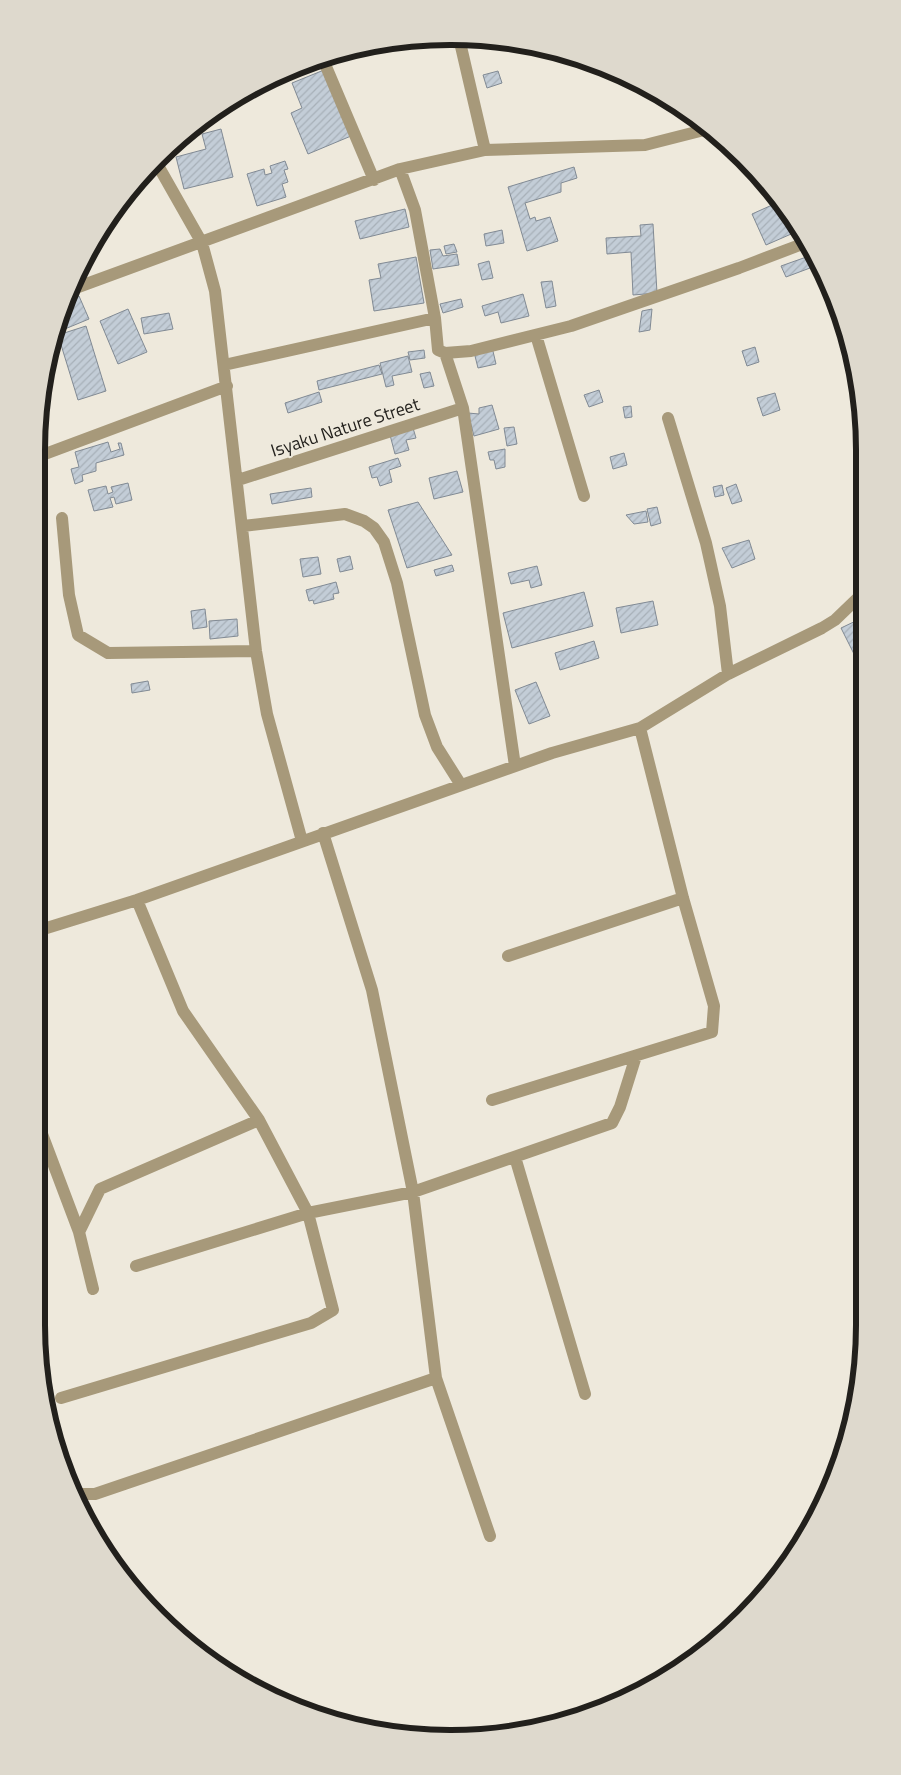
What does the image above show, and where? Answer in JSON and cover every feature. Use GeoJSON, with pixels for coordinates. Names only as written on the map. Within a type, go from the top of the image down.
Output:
{"type":"FeatureCollection","features":[{"type":"Feature","properties":{"kind":"street"},"geometry":{"type":"LineString","coordinates":[[461,45],[485,150]]}},
{"type":"Feature","properties":{"kind":"street"},"geometry":{"type":"LineString","coordinates":[[326,65],[374,180]]}},
{"type":"Feature","properties":{"kind":"street"},"geometry":{"type":"LineString","coordinates":[[80,286],[400,169],[485,150],[645,145],[700,131]]}},
{"type":"Feature","properties":{"kind":"street"},"geometry":{"type":"LineString","coordinates":[[160,169],[202,243],[215,291],[256,651],[268,714],[302,841]]}},
{"type":"Feature","properties":{"kind":"street"},"geometry":{"type":"LineString","coordinates":[[400,169],[415,210],[435,318],[438,350],[444,353],[471,351],[486,345],[508,343],[590,320],[800,245]]}},
{"type":"Feature","properties":{"kind":"street"},"geometry":{"type":"LineString","coordinates":[[224,365],[435,318]]}},
{"type":"Feature","properties":{"kind":"street"},"geometry":{"type":"LineString","coordinates":[[536,335],[584,496]]}},
{"type":"Feature","properties":{"kind":"street"},"geometry":{"type":"LineString","coordinates":[[444,353],[463,408],[515,766]]}},
{"type":"Feature","properties":{"kind":"street"},"geometry":{"type":"LineString","coordinates":[[45,454],[227,386]]}},
{"type":"Feature","properties":{"kind":"street","name":"Isyaku Nature Street"},"geometry":{"type":"LineString","coordinates":[[238,480],[463,408]]}},
{"type":"Feature","properties":{"kind":"street"},"geometry":{"type":"LineString","coordinates":[[668,418],[706,544],[720,606],[728,674]]}},
{"type":"Feature","properties":{"kind":"street"},"geometry":{"type":"LineString","coordinates":[[243,526],[345,514],[364,521],[374,528],[384,542],[397,583],[425,715],[437,747],[461,785]]}},
{"type":"Feature","properties":{"kind":"street"},"geometry":{"type":"LineString","coordinates":[[62,518],[69,595],[78,635],[108,653],[256,651]]}},
{"type":"Feature","properties":{"kind":"street"},"geometry":{"type":"LineString","coordinates":[[45,929],[137,900],[552,753],[640,728],[728,674],[822,628],[856,599]]}},
{"type":"Feature","properties":{"kind":"street"},"geometry":{"type":"LineString","coordinates":[[492,1100],[712,1032],[714,1006],[682,898],[640,728]]}},
{"type":"Feature","properties":{"kind":"street"},"geometry":{"type":"LineString","coordinates":[[323,833],[372,990],[413,1192],[436,1378],[490,1536]]}},
{"type":"Feature","properties":{"kind":"street"},"geometry":{"type":"LineString","coordinates":[[508,956],[682,898]]}},
{"type":"Feature","properties":{"kind":"street"},"geometry":{"type":"LineString","coordinates":[[61,1398],[311,1323],[333,1310],[308,1213],[259,1120],[183,1011],[137,900]]}},
{"type":"Feature","properties":{"kind":"street"},"geometry":{"type":"LineString","coordinates":[[136,1266],[308,1213],[413,1192],[612,1123],[620,1107],[636,1056]]}},
{"type":"Feature","properties":{"kind":"street"},"geometry":{"type":"LineString","coordinates":[[78,1232],[100,1189],[259,1120]]}},
{"type":"Feature","properties":{"kind":"street"},"geometry":{"type":"LineString","coordinates":[[45,1142],[78,1232],[93,1289]]}},
{"type":"Feature","properties":{"kind":"street"},"geometry":{"type":"LineString","coordinates":[[515,1157],[585,1394]]}},
{"type":"Feature","properties":{"kind":"street"},"geometry":{"type":"LineString","coordinates":[[82,1494],[95,1494],[436,1378]]}},
{"type":"Feature","properties":{"kind":"building"},"geometry":{"type":"Polygon","coordinates":[[[315,69],[315,69],[294,78],[295,76],[315,69]]]}},
{"type":"Feature","properties":{"kind":"building"},"geometry":{"type":"Polygon","coordinates":[[[324,70],[351,136],[308,154],[291,113],[302,108],[292,83],[324,70]]]}},
{"type":"Feature","properties":{"kind":"building"},"geometry":{"type":"Polygon","coordinates":[[[498,71],[502,83],[487,88],[483,75],[498,71]]]}},
{"type":"Feature","properties":{"kind":"building"},"geometry":{"type":"Polygon","coordinates":[[[221,129],[233,177],[184,189],[176,157],[206,149],[202,134],[221,129]]]}},
{"type":"Feature","properties":{"kind":"building"},"geometry":{"type":"Polygon","coordinates":[[[285,161],[288,169],[284,170],[288,182],[282,184],[286,197],[257,206],[247,174],[264,169],[265,175],[272,173],[270,166],[285,161]]]}},
{"type":"Feature","properties":{"kind":"building"},"geometry":{"type":"Polygon","coordinates":[[[574,167],[577,178],[561,183],[561,192],[525,203],[530,219],[535,217],[536,221],[550,217],[558,241],[527,251],[508,187],[574,167]]]}},
{"type":"Feature","properties":{"kind":"building"},"geometry":{"type":"Polygon","coordinates":[[[773,205],[793,233],[766,245],[752,214],[773,205]]]}},
{"type":"Feature","properties":{"kind":"building"},"geometry":{"type":"Polygon","coordinates":[[[405,209],[409,227],[360,239],[355,221],[405,209]]]}},
{"type":"Feature","properties":{"kind":"building"},"geometry":{"type":"Polygon","coordinates":[[[653,224],[657,293],[633,295],[631,252],[607,254],[606,238],[641,236],[640,225],[653,224]]]}},
{"type":"Feature","properties":{"kind":"building"},"geometry":{"type":"Polygon","coordinates":[[[502,230],[504,243],[486,246],[484,234],[502,230]]]}},
{"type":"Feature","properties":{"kind":"building"},"geometry":{"type":"Polygon","coordinates":[[[454,244],[457,252],[446,254],[444,246],[454,244]]]}},
{"type":"Feature","properties":{"kind":"building"},"geometry":{"type":"Polygon","coordinates":[[[440,249],[443,256],[457,254],[459,265],[433,269],[430,250],[440,249]]]}},
{"type":"Feature","properties":{"kind":"building"},"geometry":{"type":"Polygon","coordinates":[[[416,257],[424,303],[374,311],[369,280],[381,278],[378,264],[416,257]]]}},
{"type":"Feature","properties":{"kind":"building"},"geometry":{"type":"Polygon","coordinates":[[[807,257],[812,267],[786,277],[781,266],[807,257]]]}},
{"type":"Feature","properties":{"kind":"building"},"geometry":{"type":"Polygon","coordinates":[[[489,261],[493,278],[482,280],[478,264],[489,261]]]}},
{"type":"Feature","properties":{"kind":"building"},"geometry":{"type":"Polygon","coordinates":[[[552,281],[556,306],[546,308],[541,282],[552,281]]]}},
{"type":"Feature","properties":{"kind":"building"},"geometry":{"type":"Polygon","coordinates":[[[523,294],[529,316],[501,323],[498,312],[485,316],[482,306],[523,294]]]}},
{"type":"Feature","properties":{"kind":"building"},"geometry":{"type":"Polygon","coordinates":[[[79,296],[89,319],[64,329],[67,320],[75,298],[79,296]]]}},
{"type":"Feature","properties":{"kind":"building"},"geometry":{"type":"Polygon","coordinates":[[[461,299],[463,307],[443,313],[440,304],[461,299]]]}},
{"type":"Feature","properties":{"kind":"building"},"geometry":{"type":"Polygon","coordinates":[[[128,309],[147,352],[118,364],[100,321],[128,309]]]}},
{"type":"Feature","properties":{"kind":"building"},"geometry":{"type":"Polygon","coordinates":[[[652,309],[650,330],[639,332],[642,311],[652,309]]]}},
{"type":"Feature","properties":{"kind":"building"},"geometry":{"type":"Polygon","coordinates":[[[169,313],[173,329],[144,334],[141,318],[169,313]]]}},
{"type":"Feature","properties":{"kind":"building"},"geometry":{"type":"Polygon","coordinates":[[[86,326],[106,391],[78,400],[60,342],[63,333],[86,326]]]}},
{"type":"Feature","properties":{"kind":"building"},"geometry":{"type":"Polygon","coordinates":[[[492,347],[496,364],[478,368],[474,352],[492,347]]]}},
{"type":"Feature","properties":{"kind":"building"},"geometry":{"type":"Polygon","coordinates":[[[755,347],[759,362],[747,366],[742,351],[755,347]]]}},
{"type":"Feature","properties":{"kind":"building"},"geometry":{"type":"Polygon","coordinates":[[[424,350],[425,358],[410,360],[408,352],[424,350]]]}},
{"type":"Feature","properties":{"kind":"building"},"geometry":{"type":"Polygon","coordinates":[[[408,356],[412,372],[392,376],[394,385],[386,387],[380,363],[408,356]]]}},
{"type":"Feature","properties":{"kind":"building"},"geometry":{"type":"Polygon","coordinates":[[[379,365],[382,374],[319,390],[317,381],[379,365]]]}},
{"type":"Feature","properties":{"kind":"building"},"geometry":{"type":"Polygon","coordinates":[[[430,372],[434,386],[424,388],[420,374],[430,372]]]}},
{"type":"Feature","properties":{"kind":"building"},"geometry":{"type":"Polygon","coordinates":[[[599,390],[603,402],[589,407],[584,395],[599,390]]]}},
{"type":"Feature","properties":{"kind":"building"},"geometry":{"type":"Polygon","coordinates":[[[319,392],[322,402],[288,413],[285,403],[319,392]]]}},
{"type":"Feature","properties":{"kind":"building"},"geometry":{"type":"Polygon","coordinates":[[[775,393],[780,410],[763,416],[757,398],[775,393]]]}},
{"type":"Feature","properties":{"kind":"building"},"geometry":{"type":"Polygon","coordinates":[[[492,405],[499,429],[474,436],[468,413],[479,414],[479,408],[492,405]]]}},
{"type":"Feature","properties":{"kind":"building"},"geometry":{"type":"Polygon","coordinates":[[[631,406],[632,417],[625,418],[623,407],[631,406]]]}},
{"type":"Feature","properties":{"kind":"building"},"geometry":{"type":"Polygon","coordinates":[[[514,427],[517,444],[507,446],[504,428],[514,427]]]}},
{"type":"Feature","properties":{"kind":"building"},"geometry":{"type":"Polygon","coordinates":[[[413,428],[416,438],[406,440],[409,450],[395,454],[390,435],[413,428]]]}},
{"type":"Feature","properties":{"kind":"building"},"geometry":{"type":"Polygon","coordinates":[[[108,442],[111,452],[120,449],[118,443],[121,443],[124,455],[96,463],[96,471],[82,475],[83,481],[75,484],[71,469],[79,467],[75,452],[108,442]]]}},
{"type":"Feature","properties":{"kind":"building"},"geometry":{"type":"Polygon","coordinates":[[[505,449],[505,467],[496,469],[494,460],[490,460],[488,452],[505,449]]]}},
{"type":"Feature","properties":{"kind":"building"},"geometry":{"type":"Polygon","coordinates":[[[624,453],[627,465],[613,469],[610,457],[624,453]]]}},
{"type":"Feature","properties":{"kind":"building"},"geometry":{"type":"Polygon","coordinates":[[[398,458],[401,466],[389,470],[392,482],[380,486],[377,477],[372,478],[369,467],[398,458]]]}},
{"type":"Feature","properties":{"kind":"building"},"geometry":{"type":"Polygon","coordinates":[[[457,471],[463,492],[434,499],[429,478],[457,471]]]}},
{"type":"Feature","properties":{"kind":"building"},"geometry":{"type":"Polygon","coordinates":[[[128,483],[132,500],[116,504],[114,497],[110,498],[113,507],[94,511],[88,490],[106,486],[108,494],[113,492],[111,487],[128,483]]]}},
{"type":"Feature","properties":{"kind":"building"},"geometry":{"type":"Polygon","coordinates":[[[736,484],[742,501],[732,504],[726,488],[736,484]]]}},
{"type":"Feature","properties":{"kind":"building"},"geometry":{"type":"Polygon","coordinates":[[[722,485],[724,495],[715,497],[713,487],[722,485]]]}},
{"type":"Feature","properties":{"kind":"building"},"geometry":{"type":"Polygon","coordinates":[[[311,488],[312,497],[272,504],[270,494],[311,488]]]}},
{"type":"Feature","properties":{"kind":"building"},"geometry":{"type":"Polygon","coordinates":[[[418,502],[452,555],[407,568],[388,510],[418,502]]]}},
{"type":"Feature","properties":{"kind":"building"},"geometry":{"type":"Polygon","coordinates":[[[657,507],[661,523],[651,526],[647,509],[657,507]]]}},
{"type":"Feature","properties":{"kind":"building"},"geometry":{"type":"Polygon","coordinates":[[[646,511],[648,522],[634,524],[626,515],[646,511]]]}},
{"type":"Feature","properties":{"kind":"building"},"geometry":{"type":"Polygon","coordinates":[[[749,540],[755,559],[732,568],[722,548],[749,540]]]}},
{"type":"Feature","properties":{"kind":"building"},"geometry":{"type":"Polygon","coordinates":[[[350,556],[353,569],[340,572],[337,559],[350,556]]]}},
{"type":"Feature","properties":{"kind":"building"},"geometry":{"type":"Polygon","coordinates":[[[318,557],[321,574],[303,577],[300,559],[318,557]]]}},
{"type":"Feature","properties":{"kind":"building"},"geometry":{"type":"Polygon","coordinates":[[[452,565],[454,571],[436,576],[434,570],[452,565]]]}},
{"type":"Feature","properties":{"kind":"building"},"geometry":{"type":"Polygon","coordinates":[[[537,566],[542,585],[531,588],[529,580],[511,584],[508,573],[537,566]]]}},
{"type":"Feature","properties":{"kind":"building"},"geometry":{"type":"Polygon","coordinates":[[[336,582],[339,593],[333,594],[334,599],[314,604],[313,600],[309,601],[306,590],[336,582]]]}},
{"type":"Feature","properties":{"kind":"building"},"geometry":{"type":"Polygon","coordinates":[[[584,592],[593,626],[512,648],[503,613],[584,592]]]}},
{"type":"Feature","properties":{"kind":"building"},"geometry":{"type":"Polygon","coordinates":[[[653,601],[658,625],[621,633],[616,608],[653,601]]]}},
{"type":"Feature","properties":{"kind":"building"},"geometry":{"type":"Polygon","coordinates":[[[205,609],[207,627],[193,629],[191,611],[205,609]]]}},
{"type":"Feature","properties":{"kind":"building"},"geometry":{"type":"Polygon","coordinates":[[[237,619],[238,636],[210,639],[209,621],[237,619]]]}},
{"type":"Feature","properties":{"kind":"building"},"geometry":{"type":"Polygon","coordinates":[[[856,621],[856,658],[841,628],[856,621]]]}},
{"type":"Feature","properties":{"kind":"building"},"geometry":{"type":"Polygon","coordinates":[[[594,641],[599,658],[560,670],[555,653],[594,641]]]}},
{"type":"Feature","properties":{"kind":"building"},"geometry":{"type":"Polygon","coordinates":[[[148,681],[150,690],[132,693],[131,684],[148,681]]]}},
{"type":"Feature","properties":{"kind":"building"},"geometry":{"type":"Polygon","coordinates":[[[536,682],[550,716],[529,724],[515,690],[536,682]]]}}]}
